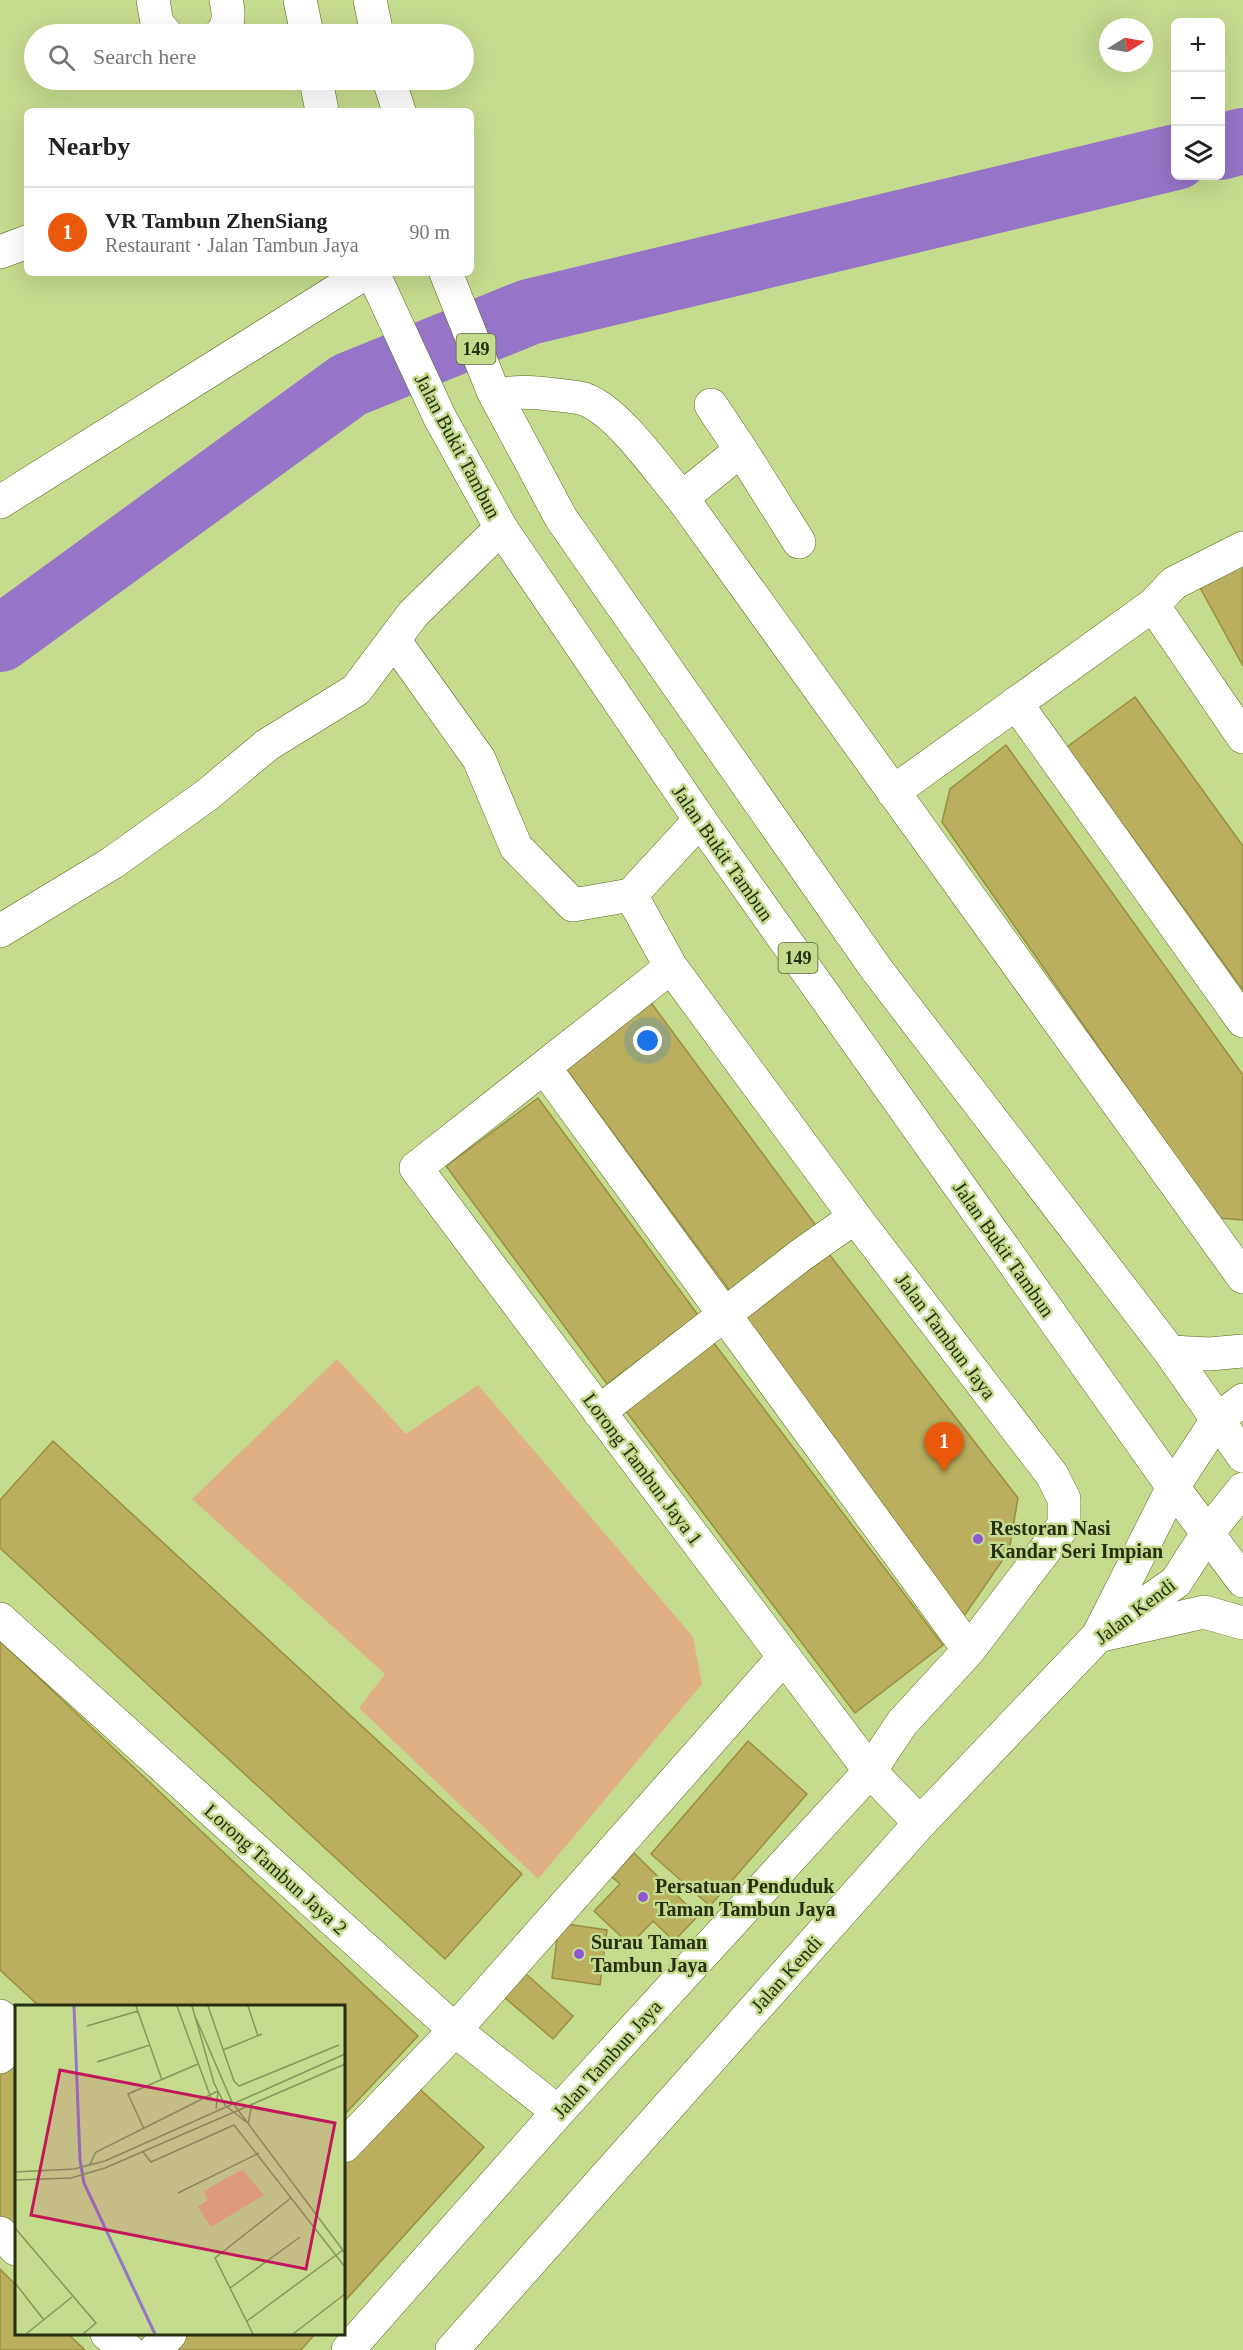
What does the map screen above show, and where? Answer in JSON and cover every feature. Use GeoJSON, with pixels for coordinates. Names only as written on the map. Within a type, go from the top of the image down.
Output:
{"type":"FeatureCollection","features":[{"type":"Feature","properties":{"kind":"street"},"geometry":{"type":"LineString","coordinates":[[153,0],[158,24]]}},
{"type":"Feature","properties":{"kind":"street"},"geometry":{"type":"LineString","coordinates":[[226,0],[227,24]]}},
{"type":"Feature","properties":{"kind":"street"},"geometry":{"type":"LineString","coordinates":[[300,0],[305,24]]}},
{"type":"Feature","properties":{"kind":"street"},"geometry":{"type":"LineString","coordinates":[[370,0],[375,24]]}},
{"type":"Feature","properties":{"kind":"street"},"geometry":{"type":"LineString","coordinates":[[318,90],[321,108]]}},
{"type":"Feature","properties":{"kind":"street"},"geometry":{"type":"LineString","coordinates":[[392,90],[398,108]]}},
{"type":"Feature","properties":{"kind":"street"},"geometry":{"type":"LineString","coordinates":[[0,252],[24,243]]}},
{"type":"Feature","properties":{"kind":"street"},"geometry":{"type":"LineString","coordinates":[[0,502],[360,276]]}},
{"type":"Feature","properties":{"kind":"street","name":"Jalan Bukit Tambun"},"geometry":{"type":"LineString","coordinates":[[374,276],[440,418],[501,528],[700,820],[1173,1487],[1243,1581]]}},
{"type":"Feature","properties":{"kind":"street","name":"149"},"geometry":{"type":"LineString","coordinates":[[447,276],[495,394],[561,518],[870,960],[1170,1352],[1243,1455]]}},
{"type":"Feature","properties":{"kind":"street"},"geometry":{"type":"LineString","coordinates":[[495,394],[527,391],[584,400],[604,410],[682,498],[1243,1277]]}},
{"type":"Feature","properties":{"kind":"street"},"geometry":{"type":"LineString","coordinates":[[711,405],[799,542]]}},
{"type":"Feature","properties":{"kind":"street"},"geometry":{"type":"LineString","coordinates":[[682,498],[741,450]]}},
{"type":"Feature","properties":{"kind":"street"},"geometry":{"type":"LineString","coordinates":[[0,931],[112,864],[207,795],[267,744],[356,690],[413,614],[501,528]]}},
{"type":"Feature","properties":{"kind":"street"},"geometry":{"type":"LineString","coordinates":[[893,792],[1153,605],[1174,583],[1243,548]]}},
{"type":"Feature","properties":{"kind":"street"},"geometry":{"type":"LineString","coordinates":[[1153,605],[1243,737]]}},
{"type":"Feature","properties":{"kind":"street"},"geometry":{"type":"LineString","coordinates":[[394,640],[479,759],[516,848],[573,905],[631,895],[700,820]]}},
{"type":"Feature","properties":{"kind":"street"},"geometry":{"type":"LineString","coordinates":[[1016,703],[1243,1021]]}},
{"type":"Feature","properties":{"kind":"street","name":"Jalan Tambun Jaya"},"geometry":{"type":"LineString","coordinates":[[348,2350],[558,2112],[870,1771],[902,1723],[969,1650],[1064,1525],[1064,1499],[1052,1475],[855,1217],[671,967],[631,895]]}},
{"type":"Feature","properties":{"kind":"street"},"geometry":{"type":"LineString","coordinates":[[671,967],[544,1067],[969,1650]]}},
{"type":"Feature","properties":{"kind":"street","name":"Lorong Tambun Jaya 1"},"geometry":{"type":"LineString","coordinates":[[544,1067],[416,1168],[870,1771]]}},
{"type":"Feature","properties":{"kind":"street"},"geometry":{"type":"LineString","coordinates":[[599,1412],[801,1255],[855,1217]]}},
{"type":"Feature","properties":{"kind":"street"},"geometry":{"type":"LineString","coordinates":[[1170,1352],[1209,1354],[1243,1351]]}},
{"type":"Feature","properties":{"kind":"street"},"geometry":{"type":"LineString","coordinates":[[1098,1636],[1173,1487],[1218,1420],[1243,1400]]}},
{"type":"Feature","properties":{"kind":"street","name":"Jalan Kendi"},"geometry":{"type":"LineString","coordinates":[[452,2350],[920,1823],[1098,1636],[1176,1582],[1207,1534],[1243,1490]]}},
{"type":"Feature","properties":{"kind":"street"},"geometry":{"type":"LineString","coordinates":[[1098,1636],[1204,1612],[1243,1623]]}},
{"type":"Feature","properties":{"kind":"street","name":"Lorong Tambun Jaya 2"},"geometry":{"type":"LineString","coordinates":[[0,1619],[455,2030],[558,2112]]}},
{"type":"Feature","properties":{"kind":"street"},"geometry":{"type":"LineString","coordinates":[[345,2145],[455,2030],[784,1657]]}},
{"type":"Feature","properties":{"kind":"street"},"geometry":{"type":"LineString","coordinates":[[870,1771],[920,1823]]}},
{"type":"Feature","properties":{"kind":"street"},"geometry":{"type":"LineString","coordinates":[[0,2016],[15,2030]]}},
{"type":"Feature","properties":{"kind":"street"},"geometry":{"type":"LineString","coordinates":[[0,2057],[15,2041]]}},
{"type":"Feature","properties":{"kind":"street"},"geometry":{"type":"LineString","coordinates":[[0,2233],[15,2247]]}},
{"type":"Feature","properties":{"kind":"street"},"geometry":{"type":"LineString","coordinates":[[108,2335],[128,2350]]}},
{"type":"Feature","properties":{"kind":"street"},"geometry":{"type":"LineString","coordinates":[[155,2350],[169,2335]]}},
{"type":"Feature","properties":{"kind":"shaded area"},"geometry":{"type":"Polygon","coordinates":[[[337,1359],[406,1434],[478,1385],[693,1637],[702,1684],[538,1879],[359,1708],[385,1674],[192,1499],[337,1359]]]}},
{"type":"Feature","properties":{"kind":"building"},"geometry":{"type":"Polygon","coordinates":[[[1243,559],[1243,666],[1198,584],[1243,559]]]}},
{"type":"Feature","properties":{"kind":"building"},"geometry":{"type":"Polygon","coordinates":[[[1135,697],[1243,846],[1243,990],[1067,747],[1135,697]]]}},
{"type":"Feature","properties":{"kind":"building"},"geometry":{"type":"Polygon","coordinates":[[[1006,745],[1243,1075],[1243,1220],[1218,1218],[942,822],[950,789],[1006,745]]]}},
{"type":"Feature","properties":{"kind":"building"},"geometry":{"type":"Polygon","coordinates":[[[649,1000],[817,1227],[730,1291],[563,1065],[649,1000]]]}},
{"type":"Feature","properties":{"kind":"building"},"geometry":{"type":"Polygon","coordinates":[[[538,1098],[698,1315],[607,1384],[446,1166],[538,1098]]]}},
{"type":"Feature","properties":{"kind":"building"},"geometry":{"type":"Polygon","coordinates":[[[829,1254],[1018,1498],[1009,1551],[964,1616],[747,1318],[829,1254]]]}},
{"type":"Feature","properties":{"kind":"building"},"geometry":{"type":"Polygon","coordinates":[[[707,1334],[943,1645],[855,1713],[619,1402],[707,1334]]]}},
{"type":"Feature","properties":{"kind":"building"},"geometry":{"type":"Polygon","coordinates":[[[53,1441],[522,1874],[445,1959],[0,1548],[0,1500],[53,1441]]]}},
{"type":"Feature","properties":{"kind":"building"},"geometry":{"type":"Polygon","coordinates":[[[0,1641],[418,2036],[345,2114],[345,2005],[38,2005],[0,1970],[0,1641]]]}},
{"type":"Feature","properties":{"kind":"building"},"geometry":{"type":"Polygon","coordinates":[[[748,1741],[807,1794],[710,1906],[651,1854],[748,1741]]]}},
{"type":"Feature","properties":{"kind":"building","name":"Persatuan Penduduk Taman Tambun Jaya"},"geometry":{"type":"Polygon","coordinates":[[[634,1853],[698,1916],[674,1941],[653,1921],[630,1945],[594,1911],[620,1884],[611,1876],[634,1853]]]}},
{"type":"Feature","properties":{"kind":"building","name":"Surau Taman Tambun Jaya"},"geometry":{"type":"Polygon","coordinates":[[[559,1923],[607,1930],[600,1985],[552,1978],[559,1923]]]}},
{"type":"Feature","properties":{"kind":"building"},"geometry":{"type":"Polygon","coordinates":[[[525,1973],[573,2016],[553,2039],[504,1997],[525,1973]]]}},
{"type":"Feature","properties":{"kind":"building"},"geometry":{"type":"Polygon","coordinates":[[[15,2062],[15,2230],[0,2215],[0,2064],[15,2062]]]}},
{"type":"Feature","properties":{"kind":"building"},"geometry":{"type":"Polygon","coordinates":[[[414,2084],[484,2147],[345,2301],[345,2161],[414,2084]]]}},
{"type":"Feature","properties":{"kind":"building"},"geometry":{"type":"Polygon","coordinates":[[[0,2269],[15,2284],[15,2335],[69,2335],[85,2350],[0,2350],[0,2269]]]}},
{"type":"Feature","properties":{"kind":"building"},"geometry":{"type":"Polygon","coordinates":[[[188,2335],[314,2335],[301,2350],[174,2350],[188,2335]]]}},
{"type":"Feature","properties":{"kind":"waterway"},"geometry":{"type":"LineString","coordinates":[[1225,146],[1243,141]]}},
{"type":"Feature","properties":{"kind":"waterway"},"geometry":{"type":"LineString","coordinates":[[0,639],[349,385],[529,312],[1171,158]]}},
{"type":"Feature","properties":{"kind":"place","name":"VR Tambun ZhenSiang"},"geometry":{"type":"Point","coordinates":[944,1472]}},
{"type":"Feature","properties":{"kind":"place","name":"Restoran Nasi Kandar Seri Impian"},"geometry":{"type":"Point","coordinates":[978,1539]}},
{"type":"Feature","properties":{"kind":"place","name":"Persatuan Penduduk Taman Tambun Jaya"},"geometry":{"type":"Point","coordinates":[643,1897]}},
{"type":"Feature","properties":{"kind":"place","name":"Surau Taman Tambun Jaya"},"geometry":{"type":"Point","coordinates":[579,1954]}}]}
